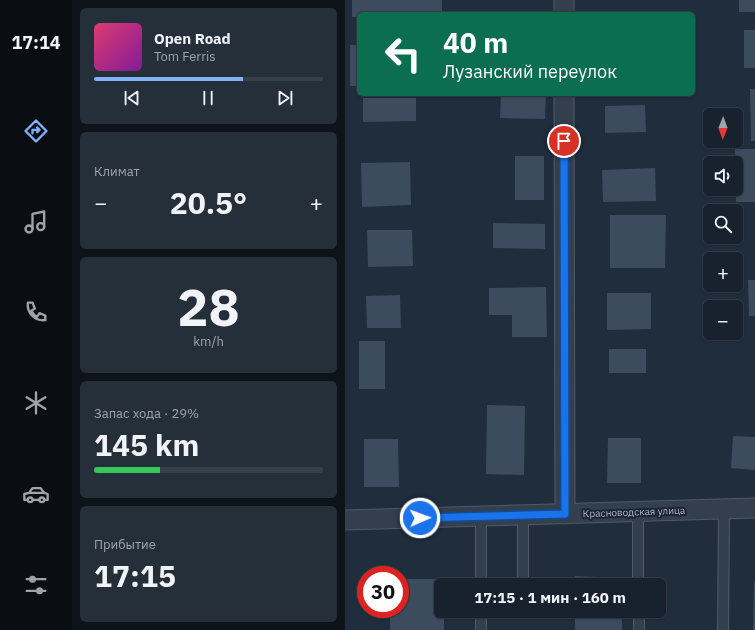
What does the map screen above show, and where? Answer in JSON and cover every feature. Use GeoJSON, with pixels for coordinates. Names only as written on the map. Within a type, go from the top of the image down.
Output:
{"type":"FeatureCollection","features":[{"type":"Feature","properties":{"kind":"street"},"geometry":{"type":"LineString","coordinates":[[564,0],[564,12]]}},
{"type":"Feature","properties":{"kind":"street"},"geometry":{"type":"LineString","coordinates":[[564,96],[565,514]]}},
{"type":"Feature","properties":{"kind":"street","name":"Красноводская улица"},"geometry":{"type":"LineString","coordinates":[[345,520],[755,508]]}},
{"type":"Feature","properties":{"kind":"lane"},"geometry":{"type":"LineString","coordinates":[[723,630],[724,509]]}},
{"type":"Feature","properties":{"kind":"lane"},"geometry":{"type":"LineString","coordinates":[[638,511],[638,578]]}},
{"type":"Feature","properties":{"kind":"lane"},"geometry":{"type":"LineString","coordinates":[[523,515],[523,578]]}},
{"type":"Feature","properties":{"kind":"lane"},"geometry":{"type":"LineString","coordinates":[[481,516],[481,578]]}},
{"type":"Feature","properties":{"kind":"lane"},"geometry":{"type":"LineString","coordinates":[[481,618],[481,630]]}},
{"type":"Feature","properties":{"kind":"lane"},"geometry":{"type":"LineString","coordinates":[[639,618],[639,630]]}},
{"type":"Feature","properties":{"kind":"building"},"geometry":{"type":"Polygon","coordinates":[[[352,0],[442,0],[442,12],[357,12],[357,17],[352,17],[352,0]]]}},
{"type":"Feature","properties":{"kind":"building"},"geometry":{"type":"Polygon","coordinates":[[[739,0],[755,0],[755,12],[739,12],[739,0]]]}},
{"type":"Feature","properties":{"kind":"building"},"geometry":{"type":"Polygon","coordinates":[[[744,30],[755,30],[755,68],[744,68],[744,30]]]}},
{"type":"Feature","properties":{"kind":"building"},"geometry":{"type":"Polygon","coordinates":[[[350,45],[357,45],[357,86],[350,86],[350,45]]]}},
{"type":"Feature","properties":{"kind":"building"},"geometry":{"type":"Polygon","coordinates":[[[750,89],[755,89],[755,141],[751,141],[750,89]]]}},
{"type":"Feature","properties":{"kind":"building"},"geometry":{"type":"Polygon","coordinates":[[[501,96],[546,96],[545,119],[500,118],[501,96]]]}},
{"type":"Feature","properties":{"kind":"building"},"geometry":{"type":"Polygon","coordinates":[[[363,98],[416,98],[416,121],[363,122],[363,98]]]}},
{"type":"Feature","properties":{"kind":"building"},"geometry":{"type":"Polygon","coordinates":[[[645,105],[646,132],[605,133],[605,106],[645,105]]]}},
{"type":"Feature","properties":{"kind":"building"},"geometry":{"type":"Polygon","coordinates":[[[735,149],[755,149],[755,202],[736,202],[736,196],[743,196],[743,156],[735,156],[735,149]]]}},
{"type":"Feature","properties":{"kind":"building"},"geometry":{"type":"Polygon","coordinates":[[[515,156],[544,156],[544,200],[515,200],[515,156]]]}},
{"type":"Feature","properties":{"kind":"building"},"geometry":{"type":"Polygon","coordinates":[[[410,162],[411,205],[362,207],[361,163],[410,162]]]}},
{"type":"Feature","properties":{"kind":"building"},"geometry":{"type":"Polygon","coordinates":[[[655,168],[656,201],[603,202],[602,170],[655,168]]]}},
{"type":"Feature","properties":{"kind":"building"},"geometry":{"type":"Polygon","coordinates":[[[610,215],[666,215],[665,268],[610,268],[610,215]]]}},
{"type":"Feature","properties":{"kind":"building"},"geometry":{"type":"Polygon","coordinates":[[[493,223],[545,224],[545,249],[493,248],[493,223]]]}},
{"type":"Feature","properties":{"kind":"building"},"geometry":{"type":"Polygon","coordinates":[[[367,230],[412,230],[413,266],[368,267],[367,230]]]}},
{"type":"Feature","properties":{"kind":"building"},"geometry":{"type":"Polygon","coordinates":[[[748,280],[755,280],[755,316],[749,316],[748,280]]]}},
{"type":"Feature","properties":{"kind":"building"},"geometry":{"type":"Polygon","coordinates":[[[546,287],[547,337],[512,337],[512,315],[489,315],[489,288],[546,287]]]}},
{"type":"Feature","properties":{"kind":"building"},"geometry":{"type":"Polygon","coordinates":[[[607,293],[651,293],[651,329],[607,330],[607,293]]]}},
{"type":"Feature","properties":{"kind":"building"},"geometry":{"type":"Polygon","coordinates":[[[400,295],[401,328],[367,328],[366,296],[400,295]]]}},
{"type":"Feature","properties":{"kind":"building"},"geometry":{"type":"Polygon","coordinates":[[[359,341],[385,341],[385,389],[359,389],[359,341]]]}},
{"type":"Feature","properties":{"kind":"building"},"geometry":{"type":"Polygon","coordinates":[[[609,349],[646,349],[646,373],[609,373],[609,349]]]}},
{"type":"Feature","properties":{"kind":"building"},"geometry":{"type":"Polygon","coordinates":[[[487,405],[525,406],[524,475],[486,474],[487,405]]]}},
{"type":"Feature","properties":{"kind":"building"},"geometry":{"type":"Polygon","coordinates":[[[733,436],[755,437],[755,470],[731,468],[733,436]]]}},
{"type":"Feature","properties":{"kind":"building"},"geometry":{"type":"Polygon","coordinates":[[[608,438],[641,438],[641,483],[607,483],[608,438]]]}},
{"type":"Feature","properties":{"kind":"building"},"geometry":{"type":"Polygon","coordinates":[[[364,439],[398,439],[399,487],[364,487],[364,439]]]}},
{"type":"Feature","properties":{"kind":"building"},"geometry":{"type":"Polygon","coordinates":[[[575,576],[621,578],[575,578],[575,576]]]}},
{"type":"Feature","properties":{"kind":"building"},"geometry":{"type":"Polygon","coordinates":[[[409,579],[434,579],[434,618],[444,618],[444,630],[390,630],[390,618],[409,618],[409,579]]]}},
{"type":"Feature","properties":{"kind":"building"},"geometry":{"type":"Polygon","coordinates":[[[754,582],[755,630],[753,630],[754,582]]]}},
{"type":"Feature","properties":{"kind":"building"},"geometry":{"type":"Polygon","coordinates":[[[575,618],[622,618],[622,630],[575,630],[575,618]]]}},
{"type":"Feature","properties":{"kind":"route"},"geometry":{"type":"LineString","coordinates":[[420,518],[565,514],[564,141]]}}]}
